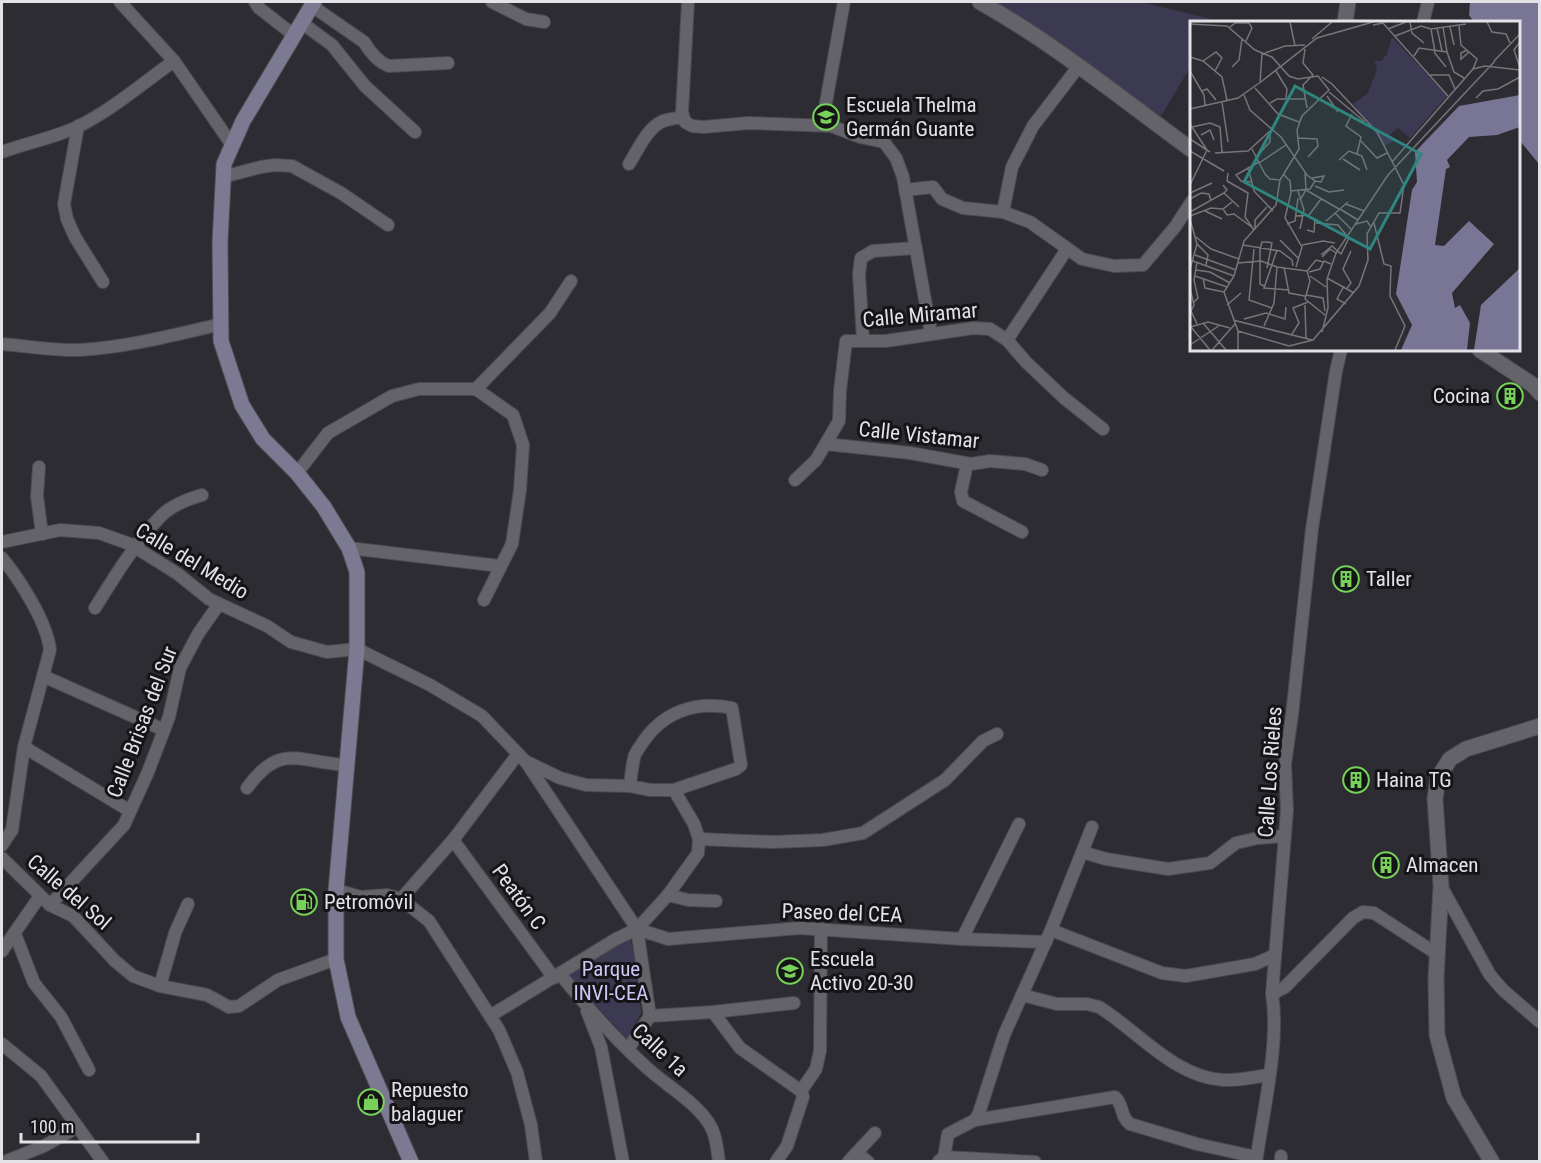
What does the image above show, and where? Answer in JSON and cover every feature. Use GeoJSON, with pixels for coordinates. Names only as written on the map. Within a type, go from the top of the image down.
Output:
{"type":"FeatureCollection","features":[{"type":"Feature","properties":{"kind":"main road"},"geometry":{"type":"LineString","coordinates":[[313,4],[243,120],[224,164],[220,242],[221,340],[242,405],[263,439],[297,473],[324,507],[349,548],[357,572],[357,649],[336,890],[336,959],[348,1017],[411,1161]]}},
{"type":"Feature","properties":{"kind":"street"},"geometry":{"type":"LineString","coordinates":[[120,2],[174,61],[232,145]]}},
{"type":"Feature","properties":{"kind":"street"},"geometry":{"type":"LineString","coordinates":[[255,2],[259,8],[332,45],[365,86],[415,132]]}},
{"type":"Feature","properties":{"kind":"street"},"geometry":{"type":"LineString","coordinates":[[492,2],[526,19],[544,22]]}},
{"type":"Feature","properties":{"kind":"street"},"geometry":{"type":"LineString","coordinates":[[688,2],[682,114],[685,122],[692,126],[703,127],[749,123],[831,126],[860,137],[884,142],[896,158],[905,190],[932,333]]}},
{"type":"Feature","properties":{"kind":"street"},"geometry":{"type":"LineString","coordinates":[[819,125],[825,108],[844,2]]}},
{"type":"Feature","properties":{"kind":"street"},"geometry":{"type":"LineString","coordinates":[[980,2],[1010,19],[1079,66],[1190,149]]}},
{"type":"Feature","properties":{"kind":"street"},"geometry":{"type":"LineString","coordinates":[[1345,21],[1348,2]]}},
{"type":"Feature","properties":{"kind":"street"},"geometry":{"type":"LineString","coordinates":[[1423,21],[1428,2]]}},
{"type":"Feature","properties":{"kind":"street"},"geometry":{"type":"LineString","coordinates":[[313,4],[364,42],[369,51],[384,64],[389,66],[448,63]]}},
{"type":"Feature","properties":{"kind":"street"},"geometry":{"type":"LineString","coordinates":[[2,152],[78,126],[116,103],[174,61]]}},
{"type":"Feature","properties":{"kind":"street"},"geometry":{"type":"LineString","coordinates":[[1003,212],[1012,167],[1033,126],[1079,66]]}},
{"type":"Feature","properties":{"kind":"street"},"geometry":{"type":"LineString","coordinates":[[629,164],[646,136],[657,125],[682,114]]}},
{"type":"Feature","properties":{"kind":"street"},"geometry":{"type":"LineString","coordinates":[[78,126],[64,204],[75,237],[103,282]]}},
{"type":"Feature","properties":{"kind":"street"},"geometry":{"type":"LineString","coordinates":[[223,177],[261,167],[292,166],[325,183],[388,225]]}},
{"type":"Feature","properties":{"kind":"street"},"geometry":{"type":"LineString","coordinates":[[905,190],[933,187],[942,198],[963,208],[1003,212],[1030,222],[1082,259],[1114,266],[1143,265],[1175,227],[1190,203]]}},
{"type":"Feature","properties":{"kind":"street"},"geometry":{"type":"LineString","coordinates":[[863,340],[859,274],[861,258],[873,251],[916,248]]}},
{"type":"Feature","properties":{"kind":"street"},"geometry":{"type":"LineString","coordinates":[[1007,340],[1067,249]]}},
{"type":"Feature","properties":{"kind":"street"},"geometry":{"type":"LineString","coordinates":[[476,389],[550,313],[571,281]]}},
{"type":"Feature","properties":{"kind":"street"},"geometry":{"type":"LineString","coordinates":[[2,344],[48,350],[78,350],[147,341],[221,324]]}},
{"type":"Feature","properties":{"kind":"street","name":"Calle Miramar"},"geometry":{"type":"LineString","coordinates":[[826,444],[839,421],[846,341],[886,340],[973,328],[990,329],[1007,340],[1047,382],[1103,429]]}},
{"type":"Feature","properties":{"kind":"street","name":"Calle Los Rieles"},"geometry":{"type":"LineString","coordinates":[[1256,1159],[1269,1075],[1275,1013],[1272,994],[1287,810],[1285,764],[1312,529],[1341,351]]}},
{"type":"Feature","properties":{"kind":"street"},"geometry":{"type":"LineString","coordinates":[[1482,351],[1533,385],[1539,393]]}},
{"type":"Feature","properties":{"kind":"street"},"geometry":{"type":"LineString","coordinates":[[297,473],[328,433],[392,396],[419,389],[476,389],[513,415],[523,445],[520,490],[512,544],[484,600]]}},
{"type":"Feature","properties":{"kind":"street"},"geometry":{"type":"LineString","coordinates":[[795,480],[816,460],[826,444]]}},
{"type":"Feature","properties":{"kind":"street","name":"Calle Vistamar"},"geometry":{"type":"LineString","coordinates":[[826,444],[910,453],[967,464],[990,461],[1025,464],[1042,470]]}},
{"type":"Feature","properties":{"kind":"street"},"geometry":{"type":"LineString","coordinates":[[967,464],[961,492],[963,501],[1022,532]]}},
{"type":"Feature","properties":{"kind":"street"},"geometry":{"type":"LineString","coordinates":[[39,468],[37,496],[42,534]]}},
{"type":"Feature","properties":{"kind":"street"},"geometry":{"type":"LineString","coordinates":[[95,608],[120,569],[161,515],[177,505],[202,495]]}},
{"type":"Feature","properties":{"kind":"street","name":"Calle del Medio"},"geometry":{"type":"LineString","coordinates":[[2,542],[60,530],[99,533],[136,547],[178,573],[209,599],[267,626],[291,642],[327,651],[357,649]]}},
{"type":"Feature","properties":{"kind":"street"},"geometry":{"type":"LineString","coordinates":[[349,548],[500,566]]}},
{"type":"Feature","properties":{"kind":"street"},"geometry":{"type":"LineString","coordinates":[[2,558],[34,608],[49,641],[50,658],[24,747],[12,830],[2,845]]}},
{"type":"Feature","properties":{"kind":"street","name":"Calle Brisas del Sur"},"geometry":{"type":"LineString","coordinates":[[50,905],[124,825],[169,717],[180,668],[198,634],[219,604]]}},
{"type":"Feature","properties":{"kind":"street"},"geometry":{"type":"LineString","coordinates":[[357,649],[430,685],[482,716],[522,758],[637,929],[650,1016],[628,1049]]}},
{"type":"Feature","properties":{"kind":"street"},"geometry":{"type":"LineString","coordinates":[[43,676],[164,730]]}},
{"type":"Feature","properties":{"kind":"street"},"geometry":{"type":"LineString","coordinates":[[522,758],[560,778],[586,785],[674,790],[736,769],[741,765],[732,708],[716,705],[684,708],[667,717],[649,734],[634,756],[630,786]]}},
{"type":"Feature","properties":{"kind":"street"},"geometry":{"type":"LineString","coordinates":[[1492,1161],[1454,1098],[1437,1035],[1437,954],[1441,885],[1436,799],[1438,778],[1450,759],[1466,749],[1539,726]]}},
{"type":"Feature","properties":{"kind":"street"},"geometry":{"type":"LineString","coordinates":[[699,839],[773,842],[823,840],[862,833],[945,780],[983,741],[997,734]]}},
{"type":"Feature","properties":{"kind":"street"},"geometry":{"type":"LineString","coordinates":[[24,747],[130,811]]}},
{"type":"Feature","properties":{"kind":"street"},"geometry":{"type":"LineString","coordinates":[[247,788],[268,764],[280,759],[291,757],[347,765]]}},
{"type":"Feature","properties":{"kind":"street"},"geometry":{"type":"LineString","coordinates":[[401,899],[522,758]]}},
{"type":"Feature","properties":{"kind":"street"},"geometry":{"type":"LineString","coordinates":[[490,1016],[616,939],[637,929],[668,896],[698,853],[699,839],[694,824],[674,790]]}},
{"type":"Feature","properties":{"kind":"street"},"geometry":{"type":"LineString","coordinates":[[962,939],[1018,824]]}},
{"type":"Feature","properties":{"kind":"street"},"geometry":{"type":"LineString","coordinates":[[975,1120],[1004,1035],[1049,936],[1092,827]]}},
{"type":"Feature","properties":{"kind":"street"},"geometry":{"type":"LineString","coordinates":[[1082,852],[1106,859],[1168,869],[1210,863],[1236,843],[1258,838],[1285,836]]}},
{"type":"Feature","properties":{"kind":"street","name":"Peatón C"},"geometry":{"type":"LineString","coordinates":[[453,840],[557,976]]}},
{"type":"Feature","properties":{"kind":"street","name":"Calle del Sol"},"geometry":{"type":"LineString","coordinates":[[2,858],[50,905],[73,916],[115,961],[133,976],[160,986],[207,995],[230,1008],[239,1006],[278,980],[336,959]]}},
{"type":"Feature","properties":{"kind":"street"},"geometry":{"type":"LineString","coordinates":[[1441,885],[1490,975],[1503,990],[1539,1022]]}},
{"type":"Feature","properties":{"kind":"street"},"geometry":{"type":"LineString","coordinates":[[336,890],[361,897],[387,895],[401,899],[429,921],[499,1030],[517,1072],[531,1125],[536,1161]]}},
{"type":"Feature","properties":{"kind":"street"},"geometry":{"type":"LineString","coordinates":[[2,951],[40,896]]}},
{"type":"Feature","properties":{"kind":"street"},"geometry":{"type":"LineString","coordinates":[[668,896],[688,900],[716,901]]}},
{"type":"Feature","properties":{"kind":"street"},"geometry":{"type":"LineString","coordinates":[[160,986],[175,933],[188,904]]}},
{"type":"Feature","properties":{"kind":"street"},"geometry":{"type":"LineString","coordinates":[[1272,994],[1286,987],[1353,918],[1363,912],[1374,914],[1437,954]]}},
{"type":"Feature","properties":{"kind":"street","name":"Paseo del CEA"},"geometry":{"type":"LineString","coordinates":[[637,929],[668,939],[800,928],[962,939],[1049,936],[1162,973],[1186,976],[1255,964],[1275,955]]}},
{"type":"Feature","properties":{"kind":"street"},"geometry":{"type":"LineString","coordinates":[[801,1091],[816,1069],[820,1051],[821,929]]}},
{"type":"Feature","properties":{"kind":"street"},"geometry":{"type":"LineString","coordinates":[[15,934],[34,983],[61,1017],[89,1070]]}},
{"type":"Feature","properties":{"kind":"street","name":"Calle 1a"},"geometry":{"type":"LineString","coordinates":[[557,976],[645,1066],[700,1112],[713,1133],[719,1161]]}},
{"type":"Feature","properties":{"kind":"street"},"geometry":{"type":"LineString","coordinates":[[1022,995],[1057,1004],[1087,1004],[1099,1007],[1167,1059],[1213,1080],[1226,1081],[1269,1075]]}},
{"type":"Feature","properties":{"kind":"street"},"geometry":{"type":"LineString","coordinates":[[650,1016],[794,1003]]}},
{"type":"Feature","properties":{"kind":"street"},"geometry":{"type":"LineString","coordinates":[[584,1004],[601,1047],[623,1161]]}},
{"type":"Feature","properties":{"kind":"street"},"geometry":{"type":"LineString","coordinates":[[713,1012],[740,1048],[801,1091],[803,1097],[787,1146],[776,1161]]}},
{"type":"Feature","properties":{"kind":"street"},"geometry":{"type":"LineString","coordinates":[[4,1051],[41,1076],[103,1161]]}},
{"type":"Feature","properties":{"kind":"street"},"geometry":{"type":"LineString","coordinates":[[1035,1161],[941,1159],[948,1134],[975,1120],[1116,1097],[1120,1101],[1125,1120],[1130,1124],[1256,1159]]}},
{"type":"Feature","properties":{"kind":"street"},"geometry":{"type":"LineString","coordinates":[[4,1161],[44,1146],[78,1127]]}},
{"type":"Feature","properties":{"kind":"street"},"geometry":{"type":"LineString","coordinates":[[867,1161],[852,1157],[875,1133]]}},
{"type":"Feature","properties":{"kind":"green space"},"geometry":{"type":"Polygon","coordinates":[[[992,2],[1141,2],[1219,21],[1190,21],[1190,68],[1161,116],[1015,14],[992,2]]]}},
{"type":"Feature","properties":{"kind":"green space","name":"Parque INVI-CEA"},"geometry":{"type":"Polygon","coordinates":[[[630,937],[636,962],[641,1013],[627,1039],[569,976],[630,937]]]}},
{"type":"Feature","properties":{"kind":"shaded area"},"geometry":{"type":"Polygon","coordinates":[[[1470,2],[1539,2],[1539,164],[1520,141],[1520,21],[1473,21],[1469,15],[1470,2]]]}},
{"type":"Feature","properties":{"kind":"place","name":"Escuela Thelma Germán Guante"},"geometry":{"type":"Point","coordinates":[826,117]}},
{"type":"Feature","properties":{"kind":"place","name":"Cocina"},"geometry":{"type":"Point","coordinates":[1510,396]}},
{"type":"Feature","properties":{"kind":"place","name":"Taller"},"geometry":{"type":"Point","coordinates":[1346,579]}},
{"type":"Feature","properties":{"kind":"place","name":"Haina TG"},"geometry":{"type":"Point","coordinates":[1356,780]}},
{"type":"Feature","properties":{"kind":"place","name":"Almacen"},"geometry":{"type":"Point","coordinates":[1386,865]}},
{"type":"Feature","properties":{"kind":"place","name":"Petromóvil"},"geometry":{"type":"Point","coordinates":[304,902]}},
{"type":"Feature","properties":{"kind":"place","name":"Escuela Activo 20-30"},"geometry":{"type":"Point","coordinates":[790,971]}},
{"type":"Feature","properties":{"kind":"place","name":"Repuesto balaguer"},"geometry":{"type":"Point","coordinates":[371,1102]}}]}
